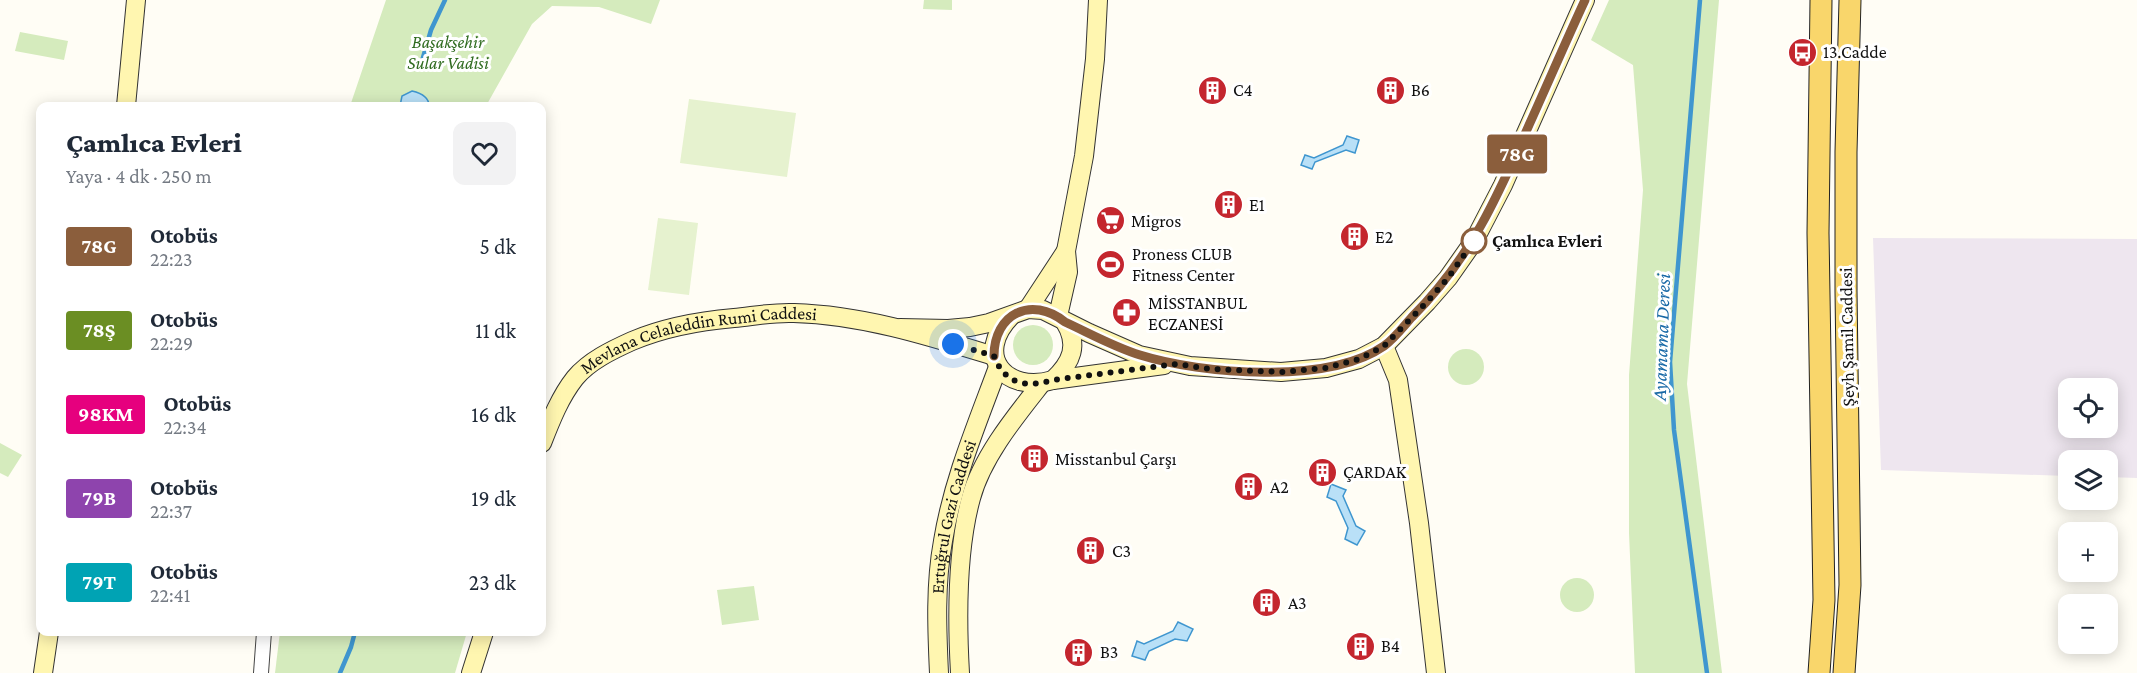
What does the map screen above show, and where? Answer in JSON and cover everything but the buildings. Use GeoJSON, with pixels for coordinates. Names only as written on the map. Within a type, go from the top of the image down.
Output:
{"type":"FeatureCollection","features":[{"type":"Feature","properties":{"kind":"main road","name":"Şeyh Şamil Caddesi"},"geometry":{"type":"LineString","coordinates":[[1819,673],[1824,600],[1818,233],[1821,0]]}},
{"type":"Feature","properties":{"kind":"main road","name":"Şeyh Şamil Caddesi"},"geometry":{"type":"LineString","coordinates":[[1844,673],[1850,585],[1846,291],[1846,152],[1850,0]]}},
{"type":"Feature","properties":{"kind":"street"},"geometry":{"type":"LineString","coordinates":[[126,102],[136,0]]}},
{"type":"Feature","properties":{"kind":"street"},"geometry":{"type":"LineString","coordinates":[[1047,382],[1064,370],[1073,344],[1071,333],[1061,319],[1068,272],[1066,250],[1084,156],[1095,59],[1098,0]]}},
{"type":"Feature","properties":{"kind":"street"},"geometry":{"type":"LineString","coordinates":[[1020,312],[1043,310],[1139,355],[1211,369],[1281,372],[1326,368],[1359,359],[1384,346],[1441,286],[1474,241],[1503,185],[1585,0]]}},
{"type":"Feature","properties":{"kind":"street"},"geometry":{"type":"LineString","coordinates":[[1066,250],[1020,312],[1002,324],[996,335],[996,362],[1013,381],[1026,384],[1047,382],[1176,364]]}},
{"type":"Feature","properties":{"kind":"street","name":"Mevlana Celaleddin Rumi Caddesi"},"geometry":{"type":"LineString","coordinates":[[546,432],[558,403],[576,377],[593,362],[618,347],[647,334],[678,326],[717,319],[792,313],[829,316],[900,328],[948,329],[989,323],[1020,312]]}},
{"type":"Feature","properties":{"kind":"street","name":"Mevlana Celaleddin Rumi Caddesi"},"geometry":{"type":"LineString","coordinates":[[900,328],[996,362]]}},
{"type":"Feature","properties":{"kind":"street"},"geometry":{"type":"LineString","coordinates":[[1384,346],[1398,380],[1419,523],[1436,673]]}},
{"type":"Feature","properties":{"kind":"street","name":"Ertuğrul Gazi Caddesi"},"geometry":{"type":"LineString","coordinates":[[939,673],[938,609],[942,543],[959,472],[996,362]]}},
{"type":"Feature","properties":{"kind":"street","name":"Ertuğrul Gazi Caddesi"},"geometry":{"type":"LineString","coordinates":[[960,673],[960,582],[971,497],[989,457],[1047,382]]}},
{"type":"Feature","properties":{"kind":"street"},"geometry":{"type":"LineString","coordinates":[[43,673],[48,636]]}},
{"type":"Feature","properties":{"kind":"street"},"geometry":{"type":"LineString","coordinates":[[261,673],[264,636]]}},
{"type":"Feature","properties":{"kind":"street"},"geometry":{"type":"LineString","coordinates":[[471,673],[483,636]]}},
{"type":"Feature","properties":{"kind":"shaded area"},"geometry":{"type":"Polygon","coordinates":[[[1873,238],[2137,239],[2137,478],[2118,477],[2118,450],[2058,450],[2058,476],[1881,470],[1873,238]]]}},
{"type":"Feature","properties":{"kind":"green space","name":"Başakşehir Sular Vadisi"},"geometry":{"type":"Polygon","coordinates":[[[386,0],[660,0],[651,24],[599,7],[552,6],[532,24],[488,102],[351,102],[386,0]]]}},
{"type":"Feature","properties":{"kind":"green space"},"geometry":{"type":"Polygon","coordinates":[[[924,0],[952,0],[952,10],[923,9],[924,0]]]}},
{"type":"Feature","properties":{"kind":"green space"},"geometry":{"type":"Polygon","coordinates":[[[1609,0],[1719,0],[1687,384],[1722,673],[1635,673],[1629,533],[1629,375],[1643,190],[1633,65],[1591,40],[1609,0]]]}},
{"type":"Feature","properties":{"kind":"green space"},"geometry":{"type":"Polygon","coordinates":[[[20,32],[68,41],[64,60],[15,51],[20,32]]]}},
{"type":"Feature","properties":{"kind":"green space"},"geometry":{"type":"Polygon","coordinates":[[[689,99],[796,113],[787,177],[680,163],[689,99]]]}},
{"type":"Feature","properties":{"kind":"green space"},"geometry":{"type":"Polygon","coordinates":[[[658,218],[698,223],[689,295],[648,290],[658,218]]]}},
{"type":"Feature","properties":{"kind":"green space"},"geometry":{"type":"Polygon","coordinates":[[[1033,325],[1047,331],[1053,345],[1047,359],[1033,365],[1019,359],[1013,345],[1019,331],[1033,325]]]}},
{"type":"Feature","properties":{"kind":"green space"},"geometry":{"type":"Polygon","coordinates":[[[1466,349],[1479,354],[1484,367],[1479,380],[1466,385],[1453,380],[1448,367],[1453,354],[1466,349]]]}},
{"type":"Feature","properties":{"kind":"green space"},"geometry":{"type":"Polygon","coordinates":[[[0,443],[22,455],[8,477],[0,473],[0,443]]]}},
{"type":"Feature","properties":{"kind":"green space"},"geometry":{"type":"Polygon","coordinates":[[[1577,578],[1589,583],[1594,595],[1589,607],[1577,612],[1565,607],[1560,595],[1565,583],[1577,578]]]}},
{"type":"Feature","properties":{"kind":"green space"},"geometry":{"type":"Polygon","coordinates":[[[754,586],[759,620],[722,625],[717,590],[754,586]]]}},
{"type":"Feature","properties":{"kind":"green space"},"geometry":{"type":"Polygon","coordinates":[[[280,636],[466,636],[455,673],[275,673],[280,636]]]}},
{"type":"Feature","properties":{"kind":"water"},"geometry":{"type":"Polygon","coordinates":[[[412,91],[424,96],[428,102],[401,102],[402,96],[412,91]]]}},
{"type":"Feature","properties":{"kind":"water"},"geometry":{"type":"Polygon","coordinates":[[[1347,136],[1359,140],[1355,153],[1346,150],[1315,162],[1312,169],[1301,165],[1305,155],[1314,158],[1343,145],[1347,136]]]}},
{"type":"Feature","properties":{"kind":"water"},"geometry":{"type":"Polygon","coordinates":[[[1331,484],[1346,490],[1343,496],[1356,526],[1365,531],[1357,545],[1345,539],[1348,528],[1336,501],[1327,497],[1331,484]]]}},
{"type":"Feature","properties":{"kind":"water"},"geometry":{"type":"Polygon","coordinates":[[[1178,622],[1193,629],[1187,641],[1175,639],[1149,651],[1145,660],[1132,656],[1137,641],[1144,644],[1173,631],[1178,622]]]}},
{"type":"Feature","properties":{"kind":"waterway"},"geometry":{"type":"LineString","coordinates":[[420,68],[431,30],[445,0]]}},
{"type":"Feature","properties":{"kind":"waterway","name":"Ayamama Deresi"},"geometry":{"type":"LineString","coordinates":[[1700,0],[1670,362],[1674,430],[1707,673]]}},
{"type":"Feature","properties":{"kind":"waterway"},"geometry":{"type":"LineString","coordinates":[[340,673],[354,636]]}},
{"type":"Feature","properties":{"kind":"bus line","name":"78G"},"geometry":{"type":"LineString","coordinates":[[994,356],[996,335],[1002,324],[1012,315],[1028,309],[1043,310],[1058,316],[1065,322],[1139,355],[1211,369],[1281,372],[1326,368],[1359,359],[1384,346],[1438,290],[1474,241],[1503,185],[1585,0]]}},
{"type":"Feature","properties":{"kind":"place","name":"13.Cadde"},"geometry":{"type":"Point","coordinates":[1802,52]}},
{"type":"Feature","properties":{"kind":"place","name":"C4"},"geometry":{"type":"Point","coordinates":[1212,90]}},
{"type":"Feature","properties":{"kind":"place","name":"B6"},"geometry":{"type":"Point","coordinates":[1390,90]}},
{"type":"Feature","properties":{"kind":"place","name":"E1"},"geometry":{"type":"Point","coordinates":[1228,205]}},
{"type":"Feature","properties":{"kind":"place","name":"Migros"},"geometry":{"type":"Point","coordinates":[1110,221]}},
{"type":"Feature","properties":{"kind":"place","name":"E2"},"geometry":{"type":"Point","coordinates":[1354,237]}},
{"type":"Feature","properties":{"kind":"place","name":"Çamlıca Evleri"},"geometry":{"type":"Point","coordinates":[1474,241]}},
{"type":"Feature","properties":{"kind":"place","name":"Proness CLUB Fitness Center"},"geometry":{"type":"Point","coordinates":[1111,264]}},
{"type":"Feature","properties":{"kind":"place","name":"MİSSTANBUL ECZANESİ"},"geometry":{"type":"Point","coordinates":[1127,313]}},
{"type":"Feature","properties":{"kind":"place","name":"Misstanbul Çarşı"},"geometry":{"type":"Point","coordinates":[1034,459]}},
{"type":"Feature","properties":{"kind":"place","name":"ÇARDAK"},"geometry":{"type":"Point","coordinates":[1322,472]}},
{"type":"Feature","properties":{"kind":"place","name":"A2"},"geometry":{"type":"Point","coordinates":[1249,487]}},
{"type":"Feature","properties":{"kind":"place","name":"C3"},"geometry":{"type":"Point","coordinates":[1091,551]}},
{"type":"Feature","properties":{"kind":"place","name":"A3"},"geometry":{"type":"Point","coordinates":[1267,603]}},
{"type":"Feature","properties":{"kind":"place","name":"B4"},"geometry":{"type":"Point","coordinates":[1360,646]}},
{"type":"Feature","properties":{"kind":"place","name":"B3"},"geometry":{"type":"Point","coordinates":[1079,652]}},
{"type":"Feature","properties":{"kind":"route"},"geometry":{"type":"LineString","coordinates":[[953,344],[994,356],[1003,373],[1013,381],[1026,384],[1041,384],[1053,380],[1176,364],[1211,369],[1281,372],[1326,368],[1359,359],[1384,346],[1438,290],[1474,241]]}}]}
